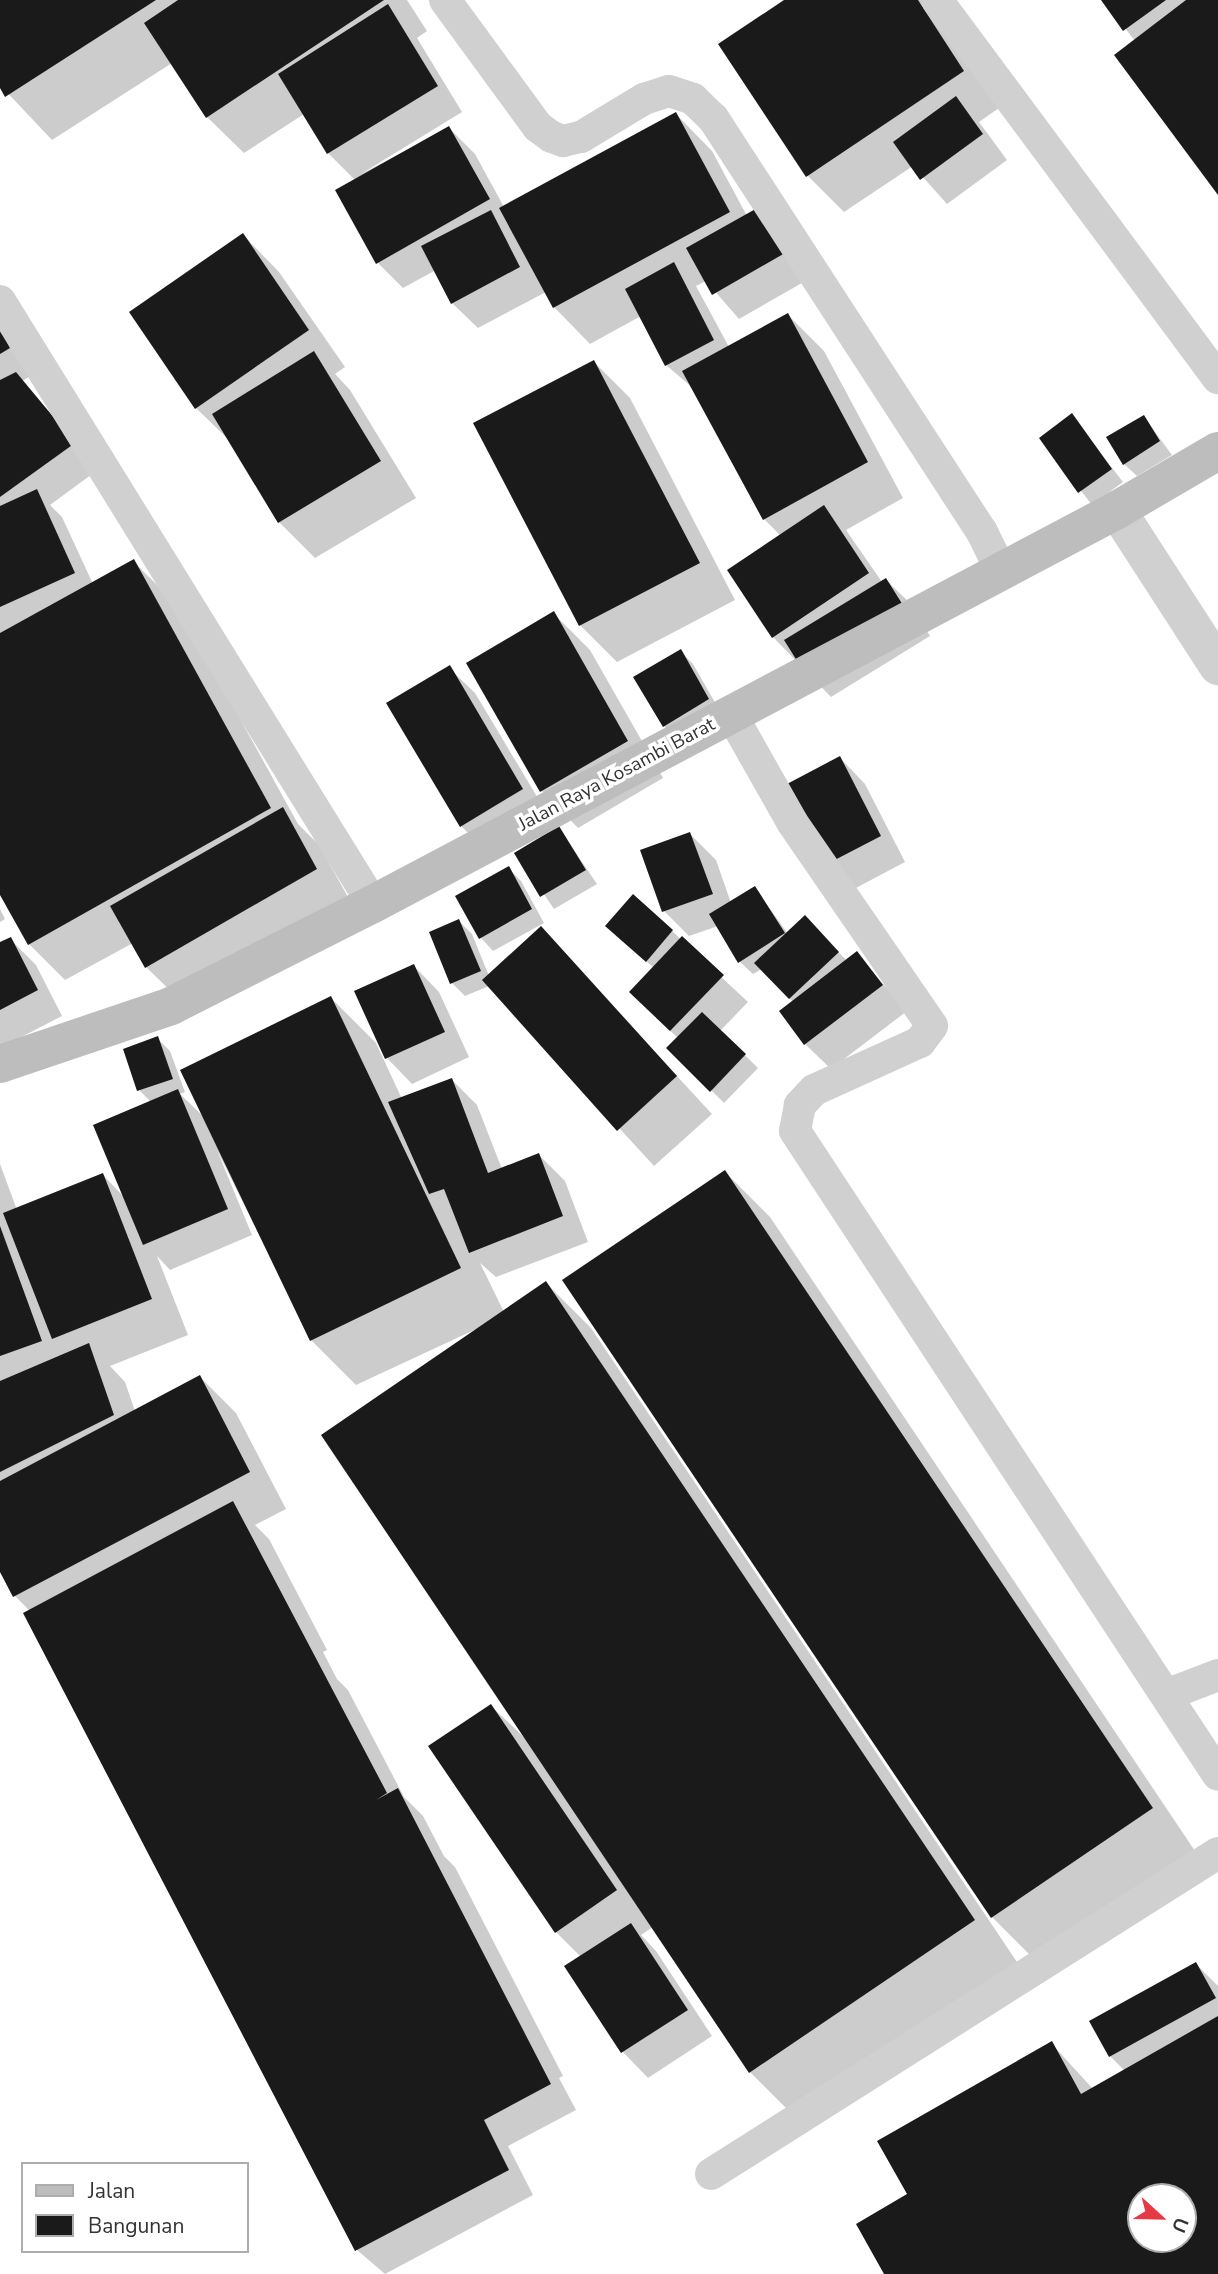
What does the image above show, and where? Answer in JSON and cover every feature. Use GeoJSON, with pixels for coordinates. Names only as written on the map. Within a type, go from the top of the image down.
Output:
{"type":"FeatureCollection","features":[{"type":"Feature","properties":{"kind":"main road","name":"Jalan Raya Kosambi Barat"},"geometry":{"type":"LineString","coordinates":[[0,1064],[171,1006],[373,904],[1117,510],[1218,451]]}},
{"type":"Feature","properties":{"kind":"street"},"geometry":{"type":"LineString","coordinates":[[1117,510],[1218,666]]}},
{"type":"Feature","properties":{"kind":"lane"},"geometry":{"type":"LineString","coordinates":[[445,0],[538,127],[552,137],[563,141],[580,137],[644,99],[669,91],[693,99],[713,118],[982,531],[1001,571]]}},
{"type":"Feature","properties":{"kind":"lane"},"geometry":{"type":"LineString","coordinates":[[937,0],[1218,378]]}},
{"type":"Feature","properties":{"kind":"lane"},"geometry":{"type":"LineString","coordinates":[[0,300],[373,904]]}},
{"type":"Feature","properties":{"kind":"lane"},"geometry":{"type":"LineString","coordinates":[[732,714],[792,822],[932,1026],[920,1042],[814,1090],[800,1105],[795,1131],[1218,1775]]}},
{"type":"Feature","properties":{"kind":"lane"},"geometry":{"type":"LineString","coordinates":[[1166,1695],[1218,1675]]}},
{"type":"Feature","properties":{"kind":"lane"},"geometry":{"type":"LineString","coordinates":[[711,2174],[1218,1853]]}},
{"type":"Feature","properties":{"kind":"building"},"geometry":{"type":"Polygon","coordinates":[[[0,0],[156,0],[5,97],[0,88],[0,0]]]}},
{"type":"Feature","properties":{"kind":"building"},"geometry":{"type":"Polygon","coordinates":[[[178,0],[384,0],[206,118],[144,23],[178,0]]]}},
{"type":"Feature","properties":{"kind":"building"},"geometry":{"type":"Polygon","coordinates":[[[784,0],[918,0],[964,71],[806,177],[718,44],[784,0]]]}},
{"type":"Feature","properties":{"kind":"building"},"geometry":{"type":"Polygon","coordinates":[[[1101,0],[1166,0],[1123,31],[1101,0]]]}},
{"type":"Feature","properties":{"kind":"building"},"geometry":{"type":"Polygon","coordinates":[[[1186,0],[1218,0],[1218,195],[1114,55],[1186,0]]]}},
{"type":"Feature","properties":{"kind":"building"},"geometry":{"type":"Polygon","coordinates":[[[388,4],[438,86],[327,154],[278,74],[388,4]]]}},
{"type":"Feature","properties":{"kind":"building"},"geometry":{"type":"Polygon","coordinates":[[[956,96],[983,134],[920,180],[893,142],[956,96]]]}},
{"type":"Feature","properties":{"kind":"building"},"geometry":{"type":"Polygon","coordinates":[[[676,112],[730,212],[553,308],[499,208],[676,112]]]}},
{"type":"Feature","properties":{"kind":"building"},"geometry":{"type":"Polygon","coordinates":[[[449,126],[490,199],[376,264],[335,190],[449,126]]]}},
{"type":"Feature","properties":{"kind":"building"},"geometry":{"type":"Polygon","coordinates":[[[759,207],[785,253],[712,295],[686,248],[759,207]]]}},
{"type":"Feature","properties":{"kind":"building"},"geometry":{"type":"Polygon","coordinates":[[[491,210],[520,267],[451,304],[421,246],[491,210]]]}},
{"type":"Feature","properties":{"kind":"building"},"geometry":{"type":"Polygon","coordinates":[[[243,233],[309,330],[195,409],[129,312],[243,233]]]}},
{"type":"Feature","properties":{"kind":"building"},"geometry":{"type":"Polygon","coordinates":[[[674,262],[714,340],[665,366],[625,289],[674,262]]]}},
{"type":"Feature","properties":{"kind":"building"},"geometry":{"type":"Polygon","coordinates":[[[788,313],[868,462],[763,520],[682,371],[788,313]]]}},
{"type":"Feature","properties":{"kind":"building"},"geometry":{"type":"Polygon","coordinates":[[[0,328],[10,348],[0,354],[0,328]]]}},
{"type":"Feature","properties":{"kind":"building"},"geometry":{"type":"Polygon","coordinates":[[[314,351],[381,461],[278,523],[212,414],[314,351]]]}},
{"type":"Feature","properties":{"kind":"building"},"geometry":{"type":"Polygon","coordinates":[[[594,360],[700,563],[579,626],[473,423],[594,360]]]}},
{"type":"Feature","properties":{"kind":"building"},"geometry":{"type":"Polygon","coordinates":[[[16,372],[75,443],[0,497],[0,380],[16,372]]]}},
{"type":"Feature","properties":{"kind":"building"},"geometry":{"type":"Polygon","coordinates":[[[1072,413],[1112,469],[1078,493],[1039,438],[1072,413]]]}},
{"type":"Feature","properties":{"kind":"building"},"geometry":{"type":"Polygon","coordinates":[[[1144,415],[1160,441],[1123,465],[1106,437],[1144,415]]]}},
{"type":"Feature","properties":{"kind":"building"},"geometry":{"type":"Polygon","coordinates":[[[37,489],[75,573],[0,607],[0,506],[37,489]]]}},
{"type":"Feature","properties":{"kind":"building"},"geometry":{"type":"Polygon","coordinates":[[[824,505],[869,573],[772,638],[727,570],[824,505]]]}},
{"type":"Feature","properties":{"kind":"building"},"geometry":{"type":"Polygon","coordinates":[[[134,559],[271,808],[28,945],[0,895],[0,633],[134,559]]]}},
{"type":"Feature","properties":{"kind":"building"},"geometry":{"type":"Polygon","coordinates":[[[886,578],[906,610],[804,672],[784,640],[886,578]]]}},
{"type":"Feature","properties":{"kind":"building"},"geometry":{"type":"Polygon","coordinates":[[[554,611],[628,741],[540,792],[466,663],[554,611]]]}},
{"type":"Feature","properties":{"kind":"building"},"geometry":{"type":"Polygon","coordinates":[[[681,649],[709,699],[663,727],[633,677],[681,649]]]}},
{"type":"Feature","properties":{"kind":"building"},"geometry":{"type":"Polygon","coordinates":[[[450,665],[523,789],[460,827],[386,703],[450,665]]]}},
{"type":"Feature","properties":{"kind":"building"},"geometry":{"type":"Polygon","coordinates":[[[840,756],[881,836],[827,864],[787,784],[840,756]]]}},
{"type":"Feature","properties":{"kind":"building"},"geometry":{"type":"Polygon","coordinates":[[[283,807],[317,869],[145,968],[110,906],[283,807]]]}},
{"type":"Feature","properties":{"kind":"building"},"geometry":{"type":"Polygon","coordinates":[[[559,826],[586,870],[540,897],[514,853],[559,826]]]}},
{"type":"Feature","properties":{"kind":"building"},"geometry":{"type":"Polygon","coordinates":[[[690,832],[713,894],[662,912],[640,850],[690,832]]]}},
{"type":"Feature","properties":{"kind":"building"},"geometry":{"type":"Polygon","coordinates":[[[509,866],[532,909],[479,939],[455,896],[509,866]]]}},
{"type":"Feature","properties":{"kind":"building"},"geometry":{"type":"Polygon","coordinates":[[[755,886],[785,933],[738,963],[709,914],[755,886]]]}},
{"type":"Feature","properties":{"kind":"building"},"geometry":{"type":"Polygon","coordinates":[[[633,894],[673,930],[646,962],[605,926],[633,894]]]}},
{"type":"Feature","properties":{"kind":"building"},"geometry":{"type":"Polygon","coordinates":[[[805,915],[839,952],[789,999],[754,963],[805,915]]]}},
{"type":"Feature","properties":{"kind":"building"},"geometry":{"type":"Polygon","coordinates":[[[459,919],[481,971],[450,984],[429,932],[459,919]]]}},
{"type":"Feature","properties":{"kind":"building"},"geometry":{"type":"Polygon","coordinates":[[[541,926],[677,1076],[617,1131],[482,980],[541,926]]]}},
{"type":"Feature","properties":{"kind":"building"},"geometry":{"type":"Polygon","coordinates":[[[682,936],[724,975],[670,1031],[629,992],[682,936]]]}},
{"type":"Feature","properties":{"kind":"building"},"geometry":{"type":"Polygon","coordinates":[[[11,937],[38,990],[0,1010],[0,942],[11,937]]]}},
{"type":"Feature","properties":{"kind":"building"},"geometry":{"type":"Polygon","coordinates":[[[857,951],[883,985],[804,1045],[779,1011],[857,951]]]}},
{"type":"Feature","properties":{"kind":"building"},"geometry":{"type":"Polygon","coordinates":[[[414,964],[445,1032],[385,1059],[354,991],[414,964]]]}},
{"type":"Feature","properties":{"kind":"building"},"geometry":{"type":"Polygon","coordinates":[[[331,996],[461,1268],[310,1341],[180,1070],[331,996]]]}},
{"type":"Feature","properties":{"kind":"building"},"geometry":{"type":"Polygon","coordinates":[[[702,1012],[746,1054],[710,1092],[666,1048],[702,1012]]]}},
{"type":"Feature","properties":{"kind":"building"},"geometry":{"type":"Polygon","coordinates":[[[158,1036],[173,1079],[137,1091],[123,1049],[158,1036]]]}},
{"type":"Feature","properties":{"kind":"building"},"geometry":{"type":"Polygon","coordinates":[[[452,1078],[488,1173],[539,1153],[563,1216],[469,1253],[444,1189],[429,1194],[388,1102],[452,1078]]]}},
{"type":"Feature","properties":{"kind":"building"},"geometry":{"type":"Polygon","coordinates":[[[178,1089],[228,1209],[143,1245],[93,1125],[178,1089]]]}},
{"type":"Feature","properties":{"kind":"building"},"geometry":{"type":"Polygon","coordinates":[[[725,1170],[1153,1808],[991,1918],[562,1280],[725,1170]]]}},
{"type":"Feature","properties":{"kind":"building"},"geometry":{"type":"Polygon","coordinates":[[[103,1173],[152,1299],[52,1339],[3,1213],[103,1173]]]}},
{"type":"Feature","properties":{"kind":"building"},"geometry":{"type":"Polygon","coordinates":[[[0,1226],[42,1341],[0,1356],[0,1226]]]}},
{"type":"Feature","properties":{"kind":"building"},"geometry":{"type":"Polygon","coordinates":[[[546,1281],[975,1920],[749,2073],[321,1435],[546,1281]]]}},
{"type":"Feature","properties":{"kind":"building"},"geometry":{"type":"Polygon","coordinates":[[[89,1343],[114,1415],[0,1472],[0,1381],[89,1343]]]}},
{"type":"Feature","properties":{"kind":"building"},"geometry":{"type":"Polygon","coordinates":[[[200,1375],[250,1472],[13,1597],[0,1572],[0,1481],[200,1375]]]}},
{"type":"Feature","properties":{"kind":"building"},"geometry":{"type":"Polygon","coordinates":[[[233,1501],[387,1793],[376,1800],[398,1788],[551,2084],[484,2120],[509,2170],[355,2251],[23,1613],[233,1501]]]}},
{"type":"Feature","properties":{"kind":"building"},"geometry":{"type":"Polygon","coordinates":[[[491,1704],[617,1890],[555,1933],[428,1746],[491,1704]]]}},
{"type":"Feature","properties":{"kind":"building"},"geometry":{"type":"Polygon","coordinates":[[[631,1923],[688,2010],[621,2053],[564,1966],[631,1923]]]}},
{"type":"Feature","properties":{"kind":"building"},"geometry":{"type":"Polygon","coordinates":[[[1196,1962],[1216,1998],[1109,2057],[1089,2021],[1196,1962]]]}},
{"type":"Feature","properties":{"kind":"building"},"geometry":{"type":"Polygon","coordinates":[[[1218,2016],[1218,2274],[884,2274],[856,2224],[907,2194],[877,2141],[1052,2041],[1081,2094],[1218,2016]]]}}]}
